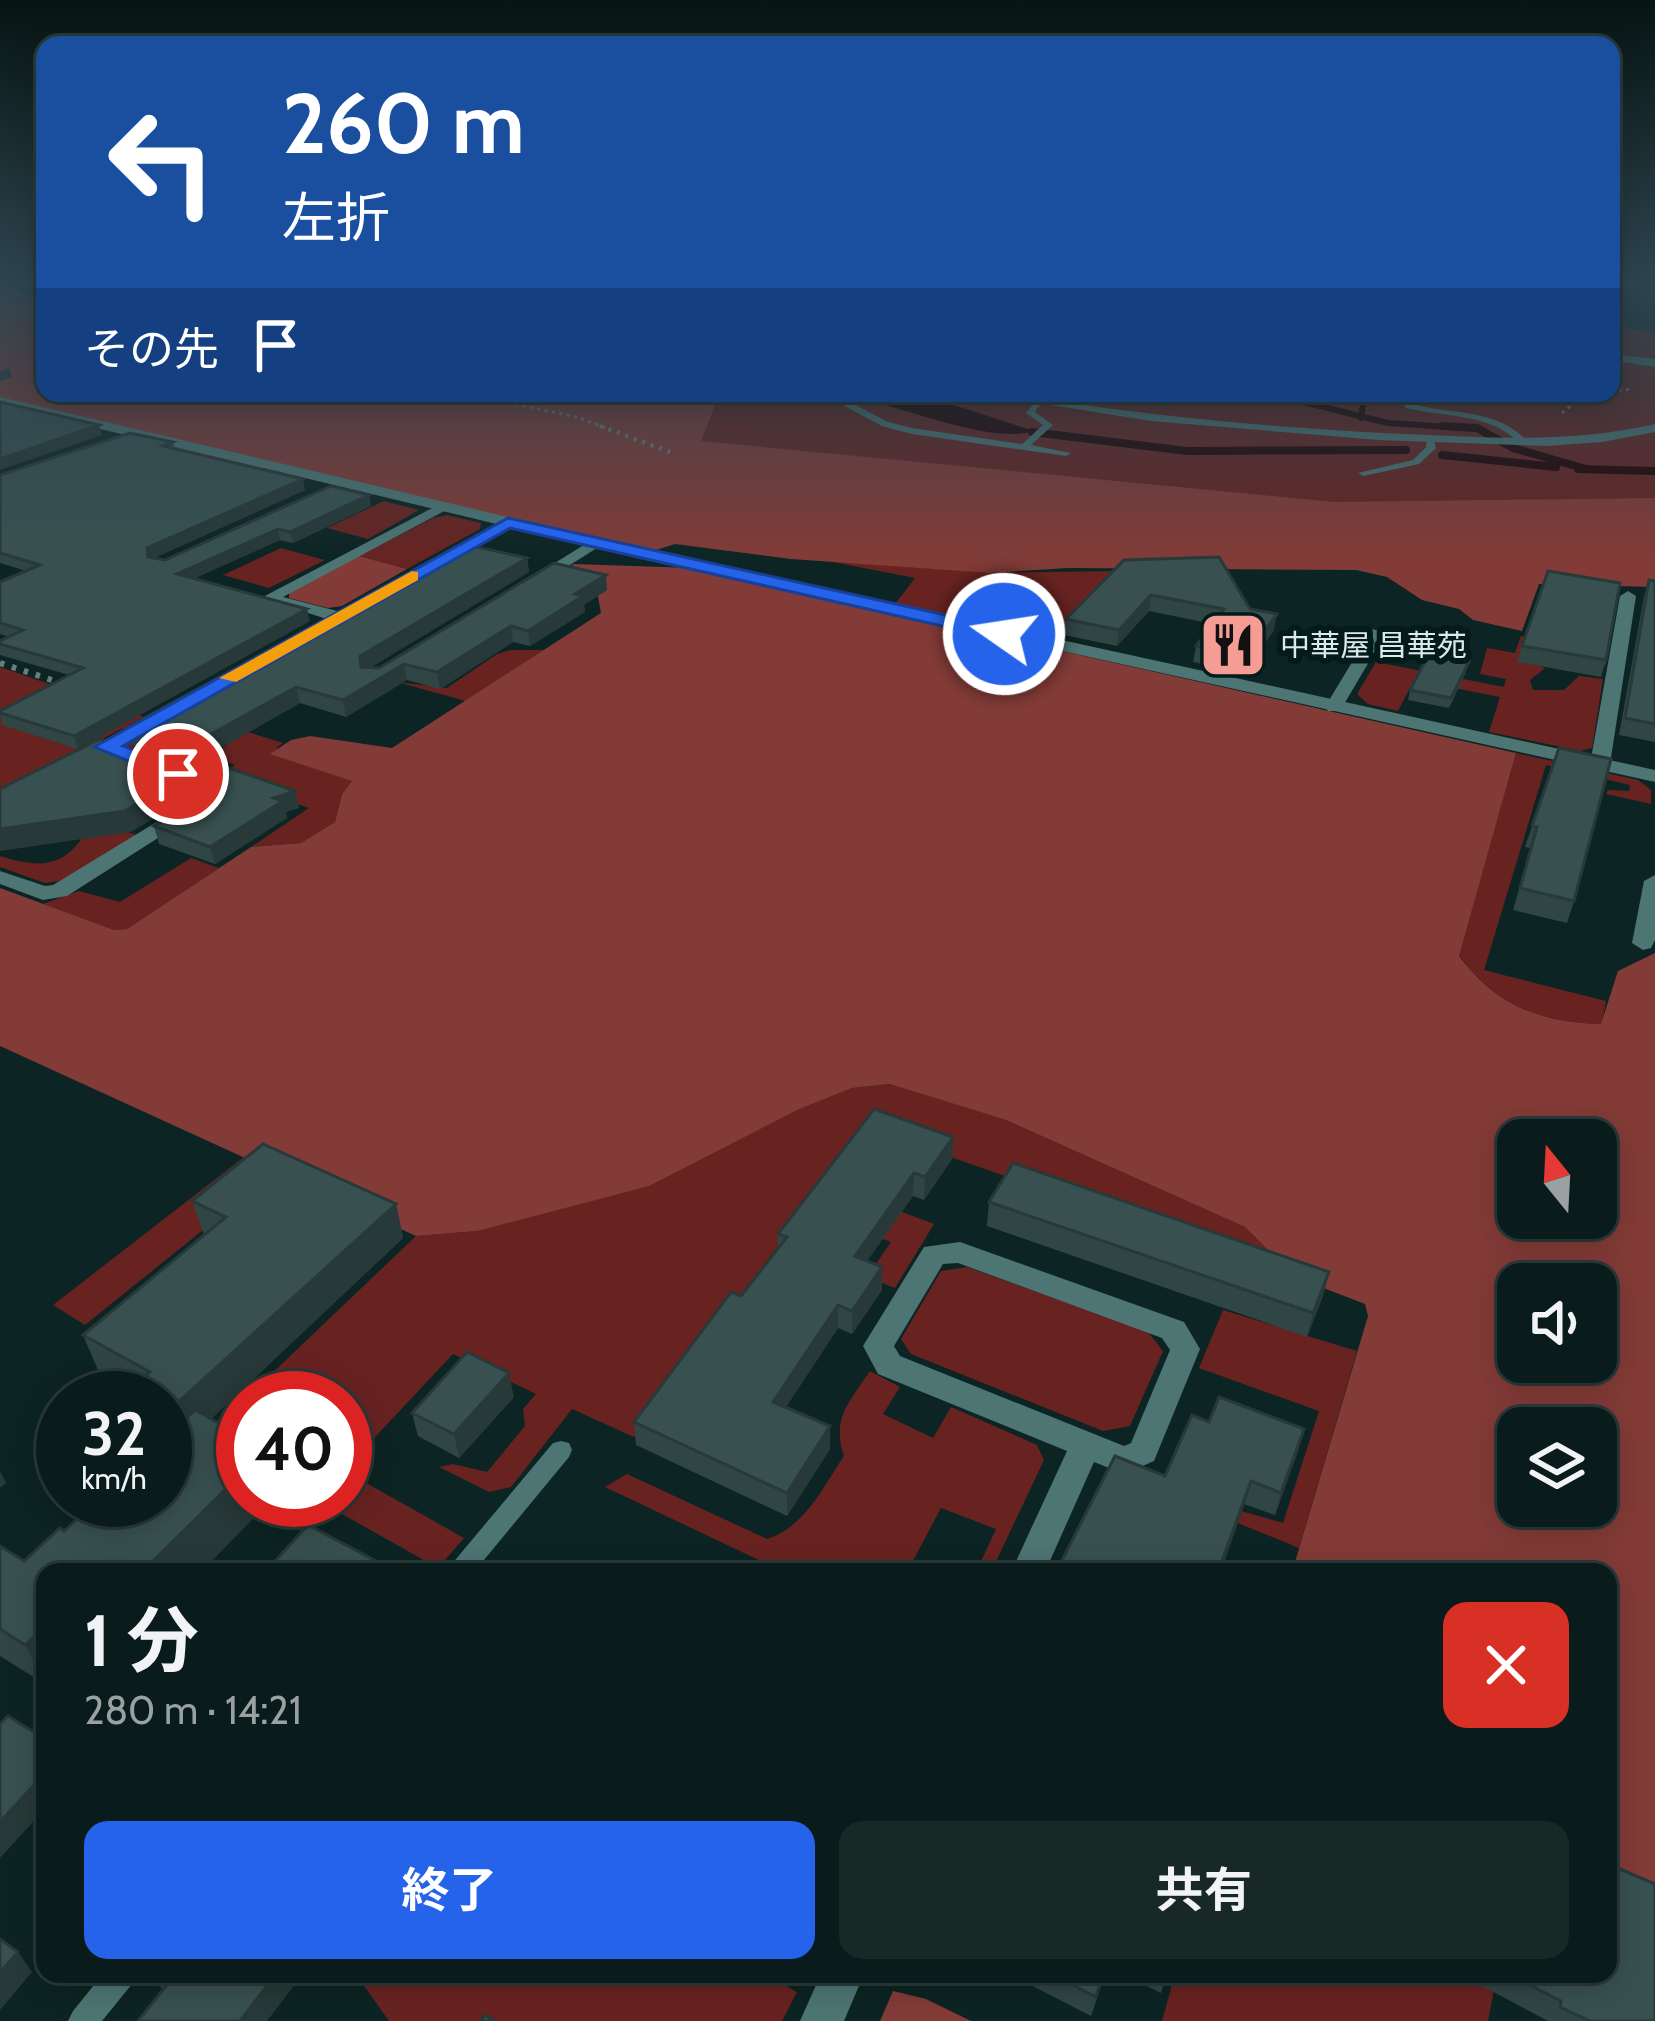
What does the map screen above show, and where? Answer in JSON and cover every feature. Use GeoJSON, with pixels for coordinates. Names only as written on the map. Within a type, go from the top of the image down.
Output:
{"type":"FeatureCollection","features":[{"type":"Feature","properties":{"kind":"street"},"geometry":{"type":"LineString","coordinates":[[0,401],[508,523],[1655,776]]}},
{"type":"Feature","properties":{"kind":"street"},"geometry":{"type":"LineString","coordinates":[[1031,402],[1231,427],[1430,439],[1522,441],[1612,436],[1655,428]]}},
{"type":"Feature","properties":{"kind":"street"},"geometry":{"type":"LineString","coordinates":[[111,441],[130,434]]}},
{"type":"Feature","properties":{"kind":"street"},"geometry":{"type":"LineString","coordinates":[[321,492],[341,483]]}},
{"type":"Feature","properties":{"kind":"street"},"geometry":{"type":"LineString","coordinates":[[339,617],[269,598],[443,508]]}},
{"type":"Feature","properties":{"kind":"street"},"geometry":{"type":"LineString","coordinates":[[433,565],[508,523]]}},
{"type":"Feature","properties":{"kind":"street"},"geometry":{"type":"LineString","coordinates":[[516,592],[597,543]]}},
{"type":"Feature","properties":{"kind":"street"},"geometry":{"type":"LineString","coordinates":[[1600,764],[1628,596]]}},
{"type":"Feature","properties":{"kind":"street"},"geometry":{"type":"LineString","coordinates":[[319,628],[358,607]]}},
{"type":"Feature","properties":{"kind":"street"},"geometry":{"type":"LineString","coordinates":[[1334,706],[1378,633]]}},
{"type":"Feature","properties":{"kind":"street"},"geometry":{"type":"LineString","coordinates":[[70,766],[180,705]]}},
{"type":"Feature","properties":{"kind":"street"},"geometry":{"type":"LineString","coordinates":[[105,747],[127,755]]}},
{"type":"Feature","properties":{"kind":"street"},"geometry":{"type":"LineString","coordinates":[[0,877],[43,893],[59,891],[217,794],[215,787],[149,763]]}},
{"type":"Feature","properties":{"kind":"street"},"geometry":{"type":"LineString","coordinates":[[1643,943],[1655,881]]}},
{"type":"Feature","properties":{"kind":"street"},"geometry":{"type":"LineString","coordinates":[[960,1252],[1173,1330],[1185,1349],[1143,1452],[1124,1460],[1086,1445],[889,1365],[878,1346],[934,1254],[960,1252]]}},
{"type":"Feature","properties":{"kind":"street"},"geometry":{"type":"LineString","coordinates":[[1032,1563],[1086,1445]]}},
{"type":"Feature","properties":{"kind":"street"},"geometry":{"type":"LineString","coordinates":[[821,2021],[839,1983]]}},
{"type":"Feature","properties":{"kind":"lane"},"geometry":{"type":"LineString","coordinates":[[843,402],[885,424],[912,431],[1031,442],[1066,453]]}},
{"type":"Feature","properties":{"kind":"lane"},"geometry":{"type":"LineString","coordinates":[[1407,402],[1441,415],[1496,421],[1522,441]]}},
{"type":"Feature","properties":{"kind":"lane"},"geometry":{"type":"LineString","coordinates":[[1031,442],[1049,425],[1030,413],[1037,403]]}},
{"type":"Feature","properties":{"kind":"lane"},"geometry":{"type":"LineString","coordinates":[[1363,472],[1416,462],[1430,448],[1430,439]]}},
{"type":"Feature","properties":{"kind":"lane"},"geometry":{"type":"LineString","coordinates":[[467,1563],[561,1450]]}},
{"type":"Feature","properties":{"kind":"lane"},"geometry":{"type":"LineString","coordinates":[[83,2021],[115,1983]]}},
{"type":"Feature","properties":{"kind":"path"},"geometry":{"type":"LineString","coordinates":[[506,402],[576,417],[670,452]]}},
{"type":"Feature","properties":{"kind":"path"},"geometry":{"type":"LineString","coordinates":[[0,663],[80,690]]}},
{"type":"Feature","properties":{"kind":"shaded area"},"geometry":{"type":"Polygon","coordinates":[[[0,375],[36,375],[36,402],[716,402],[701,441],[1334,502],[1655,498],[1655,587],[1539,584],[1522,631],[1473,620],[1459,609],[1422,600],[1387,577],[1356,570],[1068,568],[989,573],[791,559],[675,544],[653,551],[280,465],[230,474],[160,445],[0,398],[0,375]]]}},
{"type":"Feature","properties":{"kind":"shaded area"},"geometry":{"type":"Polygon","coordinates":[[[1620,375],[1655,375],[1655,518],[1322,507],[691,443],[694,402],[1620,402],[1620,375]]]}},
{"type":"Feature","properties":{"kind":"shaded area"},"geometry":{"type":"Polygon","coordinates":[[[873,402],[944,402],[1034,431],[1014,434],[963,427],[873,402]]]}},
{"type":"Feature","properties":{"kind":"shaded area"},"geometry":{"type":"Polygon","coordinates":[[[384,501],[419,510],[368,539],[327,528],[384,501]]]}},
{"type":"Feature","properties":{"kind":"shaded area"},"geometry":{"type":"Polygon","coordinates":[[[447,515],[481,523],[480,529],[407,569],[359,556],[433,518],[447,515]]]}},
{"type":"Feature","properties":{"kind":"shaded area"},"geometry":{"type":"Polygon","coordinates":[[[281,548],[325,560],[269,588],[223,575],[281,548]]]}},
{"type":"Feature","properties":{"kind":"shaded area"},"geometry":{"type":"Polygon","coordinates":[[[359,556],[407,569],[342,606],[328,608],[289,598],[289,593],[359,556]]]}},
{"type":"Feature","properties":{"kind":"shaded area"},"geometry":{"type":"Polygon","coordinates":[[[828,561],[989,573],[1122,571],[1051,638],[895,604],[915,578],[828,561]]]}},
{"type":"Feature","properties":{"kind":"shaded area"},"geometry":{"type":"Polygon","coordinates":[[[574,564],[692,568],[1516,753],[1459,956],[1488,987],[1521,1008],[1558,1020],[1601,1024],[1618,971],[1655,953],[1655,1904],[1617,1885],[1617,1563],[1295,1563],[1368,1316],[1365,1304],[1295,1277],[1245,1227],[1006,1120],[890,1084],[852,1088],[799,1109],[649,1186],[477,1231],[416,1236],[0,1046],[0,888],[114,930],[127,929],[251,847],[301,843],[335,822],[342,794],[352,781],[270,754],[291,740],[310,736],[392,748],[601,613],[597,591],[556,575],[574,564]]]}},
{"type":"Feature","properties":{"kind":"shaded area"},"geometry":{"type":"Polygon","coordinates":[[[1521,636],[1608,652],[1606,665],[1519,660],[1545,668],[1530,680],[1533,690],[1564,690],[1579,676],[1603,679],[1592,748],[1581,751],[1489,732],[1500,697],[1414,680],[1398,711],[1368,704],[1357,694],[1376,662],[1504,687],[1506,679],[1480,674],[1487,648],[1515,653],[1521,636]]]}},
{"type":"Feature","properties":{"kind":"shaded area"},"geometry":{"type":"Polygon","coordinates":[[[544,650],[466,701],[397,682],[447,688],[497,654],[544,650]]]}},
{"type":"Feature","properties":{"kind":"shaded area"},"geometry":{"type":"Polygon","coordinates":[[[0,667],[144,717],[0,793],[0,667]]]}},
{"type":"Feature","properties":{"kind":"shaded area"},"geometry":{"type":"Polygon","coordinates":[[[180,711],[283,743],[276,748],[352,781],[342,794],[335,822],[301,843],[251,847],[309,808],[218,776],[235,765],[211,757],[239,736],[141,741],[208,763],[195,770],[126,747],[129,740],[180,711]]]}},
{"type":"Feature","properties":{"kind":"shaded area"},"geometry":{"type":"Polygon","coordinates":[[[1516,753],[1638,780],[1651,790],[1651,804],[1606,794],[1608,790],[1629,791],[1630,785],[1546,765],[1484,970],[1606,1001],[1602,1024],[1558,1020],[1521,1008],[1489,987],[1459,955],[1516,753]]]}},
{"type":"Feature","properties":{"kind":"shaded area"},"geometry":{"type":"Polygon","coordinates":[[[80,818],[137,835],[65,880],[45,883],[0,867],[0,856],[34,863],[63,857],[80,841],[80,818]]]}},
{"type":"Feature","properties":{"kind":"shaded area"},"geometry":{"type":"Polygon","coordinates":[[[191,858],[219,868],[127,929],[114,930],[43,904],[79,891],[120,902],[191,858]]]}},
{"type":"Feature","properties":{"kind":"shaded area"},"geometry":{"type":"Polygon","coordinates":[[[891,1084],[1006,1120],[1245,1227],[1295,1277],[867,1128],[825,1183],[934,1224],[895,1288],[867,1277],[891,1242],[805,1210],[634,1437],[572,1409],[511,1487],[489,1492],[439,1467],[453,1464],[487,1472],[525,1426],[523,1409],[536,1394],[453,1354],[372,1440],[372,1371],[274,1371],[416,1236],[477,1231],[852,1088],[891,1084]]]}},
{"type":"Feature","properties":{"kind":"shaded area"},"geometry":{"type":"Polygon","coordinates":[[[244,1157],[275,1172],[85,1325],[53,1305],[244,1157]]]}},
{"type":"Feature","properties":{"kind":"shaded area"},"geometry":{"type":"Polygon","coordinates":[[[967,1267],[1148,1332],[1163,1351],[1130,1426],[1103,1431],[911,1354],[901,1339],[941,1271],[967,1267]]]}},
{"type":"Feature","properties":{"kind":"shaded area"},"geometry":{"type":"Polygon","coordinates":[[[1223,1310],[1357,1351],[1299,1548],[1216,1514],[1220,1505],[1283,1523],[1319,1411],[1199,1368],[1223,1310]]]}},
{"type":"Feature","properties":{"kind":"shaded area"},"geometry":{"type":"Polygon","coordinates":[[[870,1371],[900,1387],[883,1414],[933,1438],[951,1407],[1037,1445],[1044,1460],[995,1563],[980,1563],[996,1529],[941,1508],[912,1563],[765,1563],[605,1487],[627,1474],[767,1539],[792,1525],[812,1505],[844,1456],[841,1421],[870,1371]]]}},
{"type":"Feature","properties":{"kind":"shaded area"},"geometry":{"type":"Polygon","coordinates":[[[372,1486],[464,1538],[442,1563],[429,1563],[365,1527],[372,1527],[372,1486]]]}},
{"type":"Feature","properties":{"kind":"shaded area"},"geometry":{"type":"Polygon","coordinates":[[[362,1983],[780,1983],[797,1992],[782,2021],[389,2021],[362,1983]]]}},
{"type":"Feature","properties":{"kind":"shaded area"},"geometry":{"type":"Polygon","coordinates":[[[1173,1983],[1495,1983],[1488,2021],[1162,2021],[1173,1983]]]}},
{"type":"Feature","properties":{"kind":"shaded area"},"geometry":{"type":"Polygon","coordinates":[[[893,1991],[926,1999],[971,2021],[880,2021],[893,1991]]]}},
{"type":"Feature","properties":{"kind":"building"},"geometry":{"type":"Polygon","coordinates":[[[0,402],[99,425],[0,459],[0,402]]]}},
{"type":"Feature","properties":{"kind":"building"},"geometry":{"type":"Polygon","coordinates":[[[130,433],[173,442],[163,446],[303,479],[147,548],[148,557],[165,560],[331,486],[369,495],[290,532],[278,529],[177,574],[307,609],[74,736],[0,713],[83,668],[0,644],[23,630],[0,623],[0,582],[40,565],[0,553],[0,475],[130,433]]]}},
{"type":"Feature","properties":{"kind":"building"},"geometry":{"type":"Polygon","coordinates":[[[464,544],[527,558],[360,656],[361,667],[379,668],[554,563],[606,575],[575,594],[583,596],[528,631],[511,626],[437,672],[404,664],[343,700],[296,687],[184,749],[126,728],[464,544]]]}},
{"type":"Feature","properties":{"kind":"building"},"geometry":{"type":"Polygon","coordinates":[[[1219,557],[1250,609],[1277,614],[1246,657],[1196,646],[1224,609],[1151,595],[1119,630],[1066,619],[1124,560],[1219,557]]]}},
{"type":"Feature","properties":{"kind":"building"},"geometry":{"type":"Polygon","coordinates":[[[1548,571],[1620,583],[1606,660],[1522,646],[1548,571]]]}},
{"type":"Feature","properties":{"kind":"building"},"geometry":{"type":"Polygon","coordinates":[[[1649,580],[1655,581],[1655,724],[1625,718],[1649,580]]]}},
{"type":"Feature","properties":{"kind":"building"},"geometry":{"type":"Polygon","coordinates":[[[1428,656],[1469,662],[1451,698],[1410,690],[1428,656]]]}},
{"type":"Feature","properties":{"kind":"building"},"geometry":{"type":"Polygon","coordinates":[[[100,739],[190,772],[125,811],[0,829],[0,789],[100,739]]]}},
{"type":"Feature","properties":{"kind":"building"},"geometry":{"type":"Polygon","coordinates":[[[1559,748],[1611,759],[1574,901],[1520,888],[1537,827],[1532,826],[1559,748]]]}},
{"type":"Feature","properties":{"kind":"building"},"geometry":{"type":"Polygon","coordinates":[[[223,766],[295,791],[274,798],[283,801],[210,847],[154,826],[222,785],[227,775],[223,766]]]}},
{"type":"Feature","properties":{"kind":"building"},"geometry":{"type":"Polygon","coordinates":[[[874,1109],[953,1137],[925,1177],[914,1173],[855,1256],[882,1267],[852,1311],[838,1305],[773,1402],[830,1426],[787,1493],[634,1422],[731,1292],[741,1296],[787,1237],[778,1234],[874,1109]]]}},
{"type":"Feature","properties":{"kind":"building"},"geometry":{"type":"Polygon","coordinates":[[[263,1144],[396,1204],[192,1389],[192,1371],[148,1371],[83,1335],[226,1217],[192,1201],[263,1144]]]}},
{"type":"Feature","properties":{"kind":"building"},"geometry":{"type":"Polygon","coordinates":[[[1013,1163],[1329,1272],[1313,1313],[989,1202],[1013,1163]]]}},
{"type":"Feature","properties":{"kind":"building"},"geometry":{"type":"Polygon","coordinates":[[[467,1352],[509,1373],[454,1434],[412,1413],[467,1352]]]}},
{"type":"Feature","properties":{"kind":"building"},"geometry":{"type":"Polygon","coordinates":[[[1219,1397],[1304,1429],[1281,1493],[1251,1481],[1221,1563],[1061,1563],[1115,1456],[1165,1476],[1192,1415],[1209,1422],[1219,1397]]]}},
{"type":"Feature","properties":{"kind":"building"},"geometry":{"type":"Polygon","coordinates":[[[195,1410],[216,1421],[216,1499],[192,1522],[195,1410]]]}},
{"type":"Feature","properties":{"kind":"building"},"geometry":{"type":"Polygon","coordinates":[[[68,1527],[187,1527],[151,1563],[36,1563],[36,1635],[25,1645],[0,1629],[0,1546],[24,1561],[60,1528],[68,1527]]]}},
{"type":"Feature","properties":{"kind":"building"},"geometry":{"type":"Polygon","coordinates":[[[306,1527],[312,1527],[377,1563],[273,1563],[306,1527]]]}},
{"type":"Feature","properties":{"kind":"building"},"geometry":{"type":"Polygon","coordinates":[[[8,1716],[36,1733],[36,1783],[0,1822],[0,1724],[8,1716]]]}},
{"type":"Feature","properties":{"kind":"building"},"geometry":{"type":"Polygon","coordinates":[[[1617,1868],[1655,1884],[1655,2021],[1590,2021],[1560,2007],[1561,2001],[1526,1983],[1617,1983],[1617,1868]]]}},
{"type":"Feature","properties":{"kind":"building"},"geometry":{"type":"Polygon","coordinates":[[[0,1939],[18,1952],[0,1972],[0,1939]]]}},
{"type":"Feature","properties":{"kind":"building"},"geometry":{"type":"Polygon","coordinates":[[[168,1983],[269,1983],[240,2021],[138,2021],[168,1983]]]}},
{"type":"Feature","properties":{"kind":"building"},"geometry":{"type":"Polygon","coordinates":[[[1069,1983],[1100,1983],[1096,1997],[1069,1983]]]}},
{"type":"Feature","properties":{"kind":"waterway"},"geometry":{"type":"LineString","coordinates":[[1303,402],[1361,416]]}},
{"type":"Feature","properties":{"kind":"waterway"},"geometry":{"type":"LineString","coordinates":[[1361,402],[1361,416]]}},
{"type":"Feature","properties":{"kind":"waterway"},"geometry":{"type":"LineString","coordinates":[[1361,416],[1388,423],[1479,429]]}},
{"type":"Feature","properties":{"kind":"waterway"},"geometry":{"type":"LineString","coordinates":[[1443,426],[1479,429]]}},
{"type":"Feature","properties":{"kind":"waterway"},"geometry":{"type":"LineString","coordinates":[[1479,429],[1513,448],[1586,469]]}},
{"type":"Feature","properties":{"kind":"waterway"},"geometry":{"type":"LineString","coordinates":[[1032,432],[1187,451],[1406,450]]}},
{"type":"Feature","properties":{"kind":"waterway"},"geometry":{"type":"LineString","coordinates":[[1442,455],[1556,467]]}},
{"type":"Feature","properties":{"kind":"waterway"},"geometry":{"type":"LineString","coordinates":[[1578,469],[1655,471]]}},
{"type":"Feature","properties":{"kind":"slow traffic"},"geometry":{"type":"LineString","coordinates":[[229,678],[412,576]]}},
{"type":"Feature","properties":{"kind":"place","name":"中華屋 昌華苑"},"geometry":{"type":"Point","coordinates":[1233,645]}},
{"type":"Feature","properties":{"kind":"route"},"geometry":{"type":"LineString","coordinates":[[178,774],[105,747],[508,523],[1004,634]]}}]}
